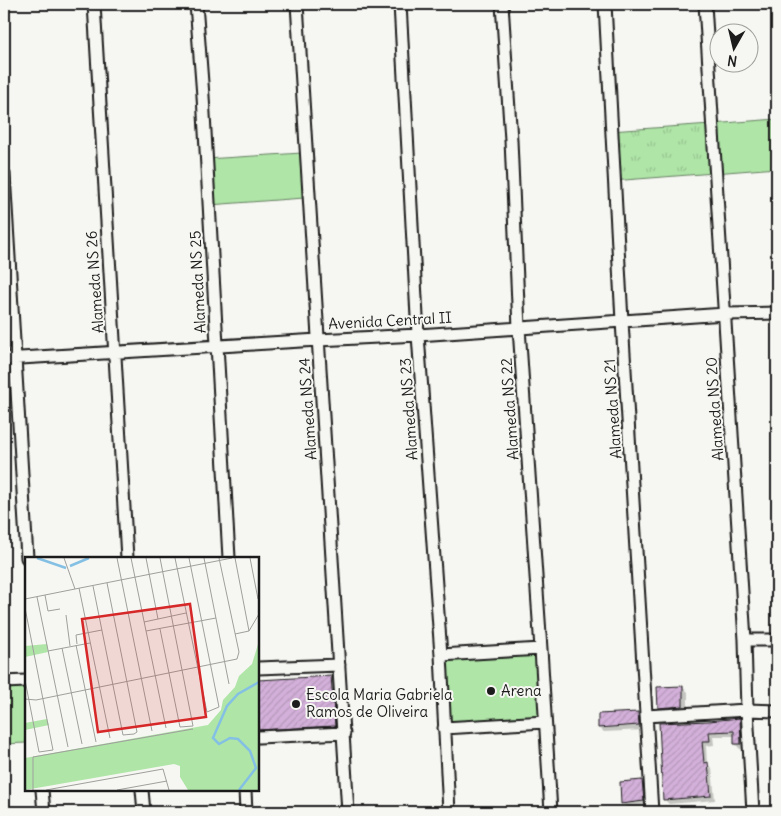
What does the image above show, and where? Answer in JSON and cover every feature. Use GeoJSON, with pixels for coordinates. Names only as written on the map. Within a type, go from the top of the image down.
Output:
{"type":"FeatureCollection","features":[{"type":"Feature","properties":{"kind":"street","name":"Alameda NS 26"},"geometry":{"type":"LineString","coordinates":[[94,4],[127,557]]}},
{"type":"Feature","properties":{"kind":"street","name":"Alameda NS 25"},"geometry":{"type":"LineString","coordinates":[[196,4],[203,96],[229,557]]}},
{"type":"Feature","properties":{"kind":"street","name":"Alameda NS 24"},"geometry":{"type":"LineString","coordinates":[[297,4],[348,812]]}},
{"type":"Feature","properties":{"kind":"street","name":"Alameda NS 23"},"geometry":{"type":"LineString","coordinates":[[400,4],[418,335],[441,655],[449,812]]}},
{"type":"Feature","properties":{"kind":"street","name":"Alameda NS 22"},"geometry":{"type":"LineString","coordinates":[[502,4],[511,140],[519,328],[550,812]]}},
{"type":"Feature","properties":{"kind":"street","name":"Alameda NS 21"},"geometry":{"type":"LineString","coordinates":[[605,4],[652,812]]}},
{"type":"Feature","properties":{"kind":"street","name":"Alameda NS 20"},"geometry":{"type":"LineString","coordinates":[[705,4],[745,640],[753,812]]}},
{"type":"Feature","properties":{"kind":"street"},"geometry":{"type":"LineString","coordinates":[[4,174],[9,358],[27,557]]}},
{"type":"Feature","properties":{"kind":"street","name":"Avenida Central II"},"geometry":{"type":"LineString","coordinates":[[9,358],[418,335],[724,314],[777,313]]}},
{"type":"Feature","properties":{"kind":"street"},"geometry":{"type":"LineString","coordinates":[[745,640],[777,640]]}},
{"type":"Feature","properties":{"kind":"street"},"geometry":{"type":"LineString","coordinates":[[441,655],[541,650]]}},
{"type":"Feature","properties":{"kind":"street"},"geometry":{"type":"LineString","coordinates":[[259,668],[339,665]]}},
{"type":"Feature","properties":{"kind":"street"},"geometry":{"type":"LineString","coordinates":[[4,682],[25,681]]}},
{"type":"Feature","properties":{"kind":"street"},"geometry":{"type":"LineString","coordinates":[[646,716],[747,710],[777,711]]}},
{"type":"Feature","properties":{"kind":"street"},"geometry":{"type":"LineString","coordinates":[[444,728],[545,722]]}},
{"type":"Feature","properties":{"kind":"street"},"geometry":{"type":"LineString","coordinates":[[259,737],[344,733]]}},
{"type":"Feature","properties":{"kind":"street"},"geometry":{"type":"LineString","coordinates":[[42,791],[44,812]]}},
{"type":"Feature","properties":{"kind":"street"},"geometry":{"type":"LineString","coordinates":[[142,791],[144,812]]}},
{"type":"Feature","properties":{"kind":"street"},"geometry":{"type":"LineString","coordinates":[[245,791],[246,812]]}},
{"type":"Feature","properties":{"kind":"green space"},"geometry":{"type":"Polygon","coordinates":[[[777,119],[777,168],[714,173],[711,124],[777,119]]]}},
{"type":"Feature","properties":{"kind":"green space"},"geometry":{"type":"Polygon","coordinates":[[[711,124],[714,173],[612,181],[610,131],[711,124]]]}},
{"type":"Feature","properties":{"kind":"green space"},"geometry":{"type":"Polygon","coordinates":[[[302,153],[304,198],[209,205],[206,159],[302,153]]]}},
{"type":"Feature","properties":{"kind":"green space","name":"Arena"},"geometry":{"type":"Polygon","coordinates":[[[539,650],[545,723],[442,731],[438,658],[539,650]]]}},
{"type":"Feature","properties":{"kind":"green space"},"geometry":{"type":"Polygon","coordinates":[[[25,682],[25,743],[4,744],[4,684],[25,682]]]}},
{"type":"Feature","properties":{"kind":"building","name":"Escola Maria Gabriela Ramos de Oliveira"},"geometry":{"type":"Polygon","coordinates":[[[331,676],[335,726],[259,730],[259,680],[331,676]]]}},
{"type":"Feature","properties":{"kind":"building"},"geometry":{"type":"Polygon","coordinates":[[[683,686],[683,706],[658,708],[657,687],[683,686]]]}},
{"type":"Feature","properties":{"kind":"building"},"geometry":{"type":"Polygon","coordinates":[[[638,712],[639,725],[598,728],[598,714],[638,712]]]}},
{"type":"Feature","properties":{"kind":"building"},"geometry":{"type":"Polygon","coordinates":[[[740,718],[741,744],[734,744],[734,731],[709,732],[710,741],[702,741],[704,763],[708,762],[711,796],[663,800],[659,723],[740,718]]]}},
{"type":"Feature","properties":{"kind":"building"},"geometry":{"type":"Polygon","coordinates":[[[642,780],[644,801],[621,804],[620,782],[642,780]]]}},
{"type":"Feature","properties":{"kind":"place","name":"Arena"},"geometry":{"type":"Point","coordinates":[491,691]}},
{"type":"Feature","properties":{"kind":"place","name":"Escola Maria Gabriela Ramos de Oliveira"},"geometry":{"type":"Point","coordinates":[296,704]}}]}
